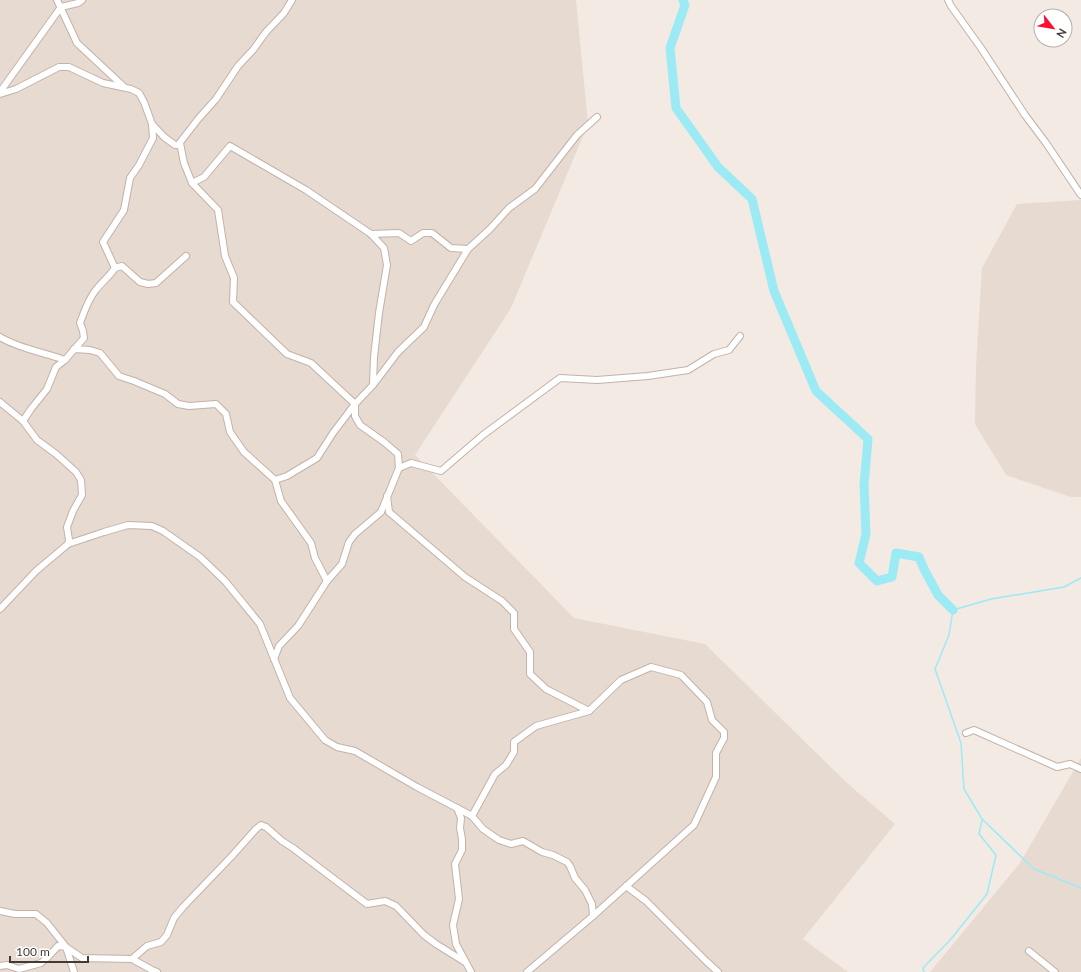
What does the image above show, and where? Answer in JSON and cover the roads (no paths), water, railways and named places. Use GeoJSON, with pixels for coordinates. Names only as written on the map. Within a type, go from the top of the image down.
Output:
{"type":"FeatureCollection","features":[{"type":"Feature","properties":{"kind":"street"},"geometry":{"type":"LineString","coordinates":[[57,0],[77,43],[124,87]]}},
{"type":"Feature","properties":{"kind":"street"},"geometry":{"type":"LineString","coordinates":[[0,93],[61,7],[78,3],[82,0]]}},
{"type":"Feature","properties":{"kind":"street"},"geometry":{"type":"LineString","coordinates":[[152,124],[164,137],[178,145],[216,99],[238,66],[284,13],[292,0]]}},
{"type":"Feature","properties":{"kind":"street"},"geometry":{"type":"LineString","coordinates":[[948,0],[1081,195]]}},
{"type":"Feature","properties":{"kind":"street"},"geometry":{"type":"LineString","coordinates":[[0,93],[16,89],[59,67],[68,67],[104,83],[131,89],[138,93],[144,102],[152,124],[153,138],[139,165],[130,178],[124,210],[103,242],[115,268]]}},
{"type":"Feature","properties":{"kind":"street"},"geometry":{"type":"LineString","coordinates":[[275,480],[287,476],[317,458],[355,404],[373,385],[398,352],[424,327],[434,305],[468,249],[490,229],[509,208],[535,189],[577,135],[597,117]]}},
{"type":"Feature","properties":{"kind":"street"},"geometry":{"type":"LineString","coordinates":[[180,143],[184,163],[192,183],[218,210],[224,256],[234,278],[233,302],[287,354],[311,363],[355,404],[355,416],[360,425],[398,454],[399,468],[381,512],[355,534],[349,542],[342,564],[327,581],[298,626],[279,646],[274,659]]}},
{"type":"Feature","properties":{"kind":"street"},"geometry":{"type":"LineString","coordinates":[[192,183],[204,177],[230,146],[306,190],[371,234],[384,248],[387,265],[379,313],[374,357],[373,385]]}},
{"type":"Feature","properties":{"kind":"street"},"geometry":{"type":"LineString","coordinates":[[371,234],[399,233],[411,241],[423,233],[432,233],[451,248],[468,249]]}},
{"type":"Feature","properties":{"kind":"street"},"geometry":{"type":"LineString","coordinates":[[23,422],[47,389],[56,367],[84,338],[80,323],[88,302],[95,290],[115,268],[122,266],[140,282],[148,284],[156,283],[186,256]]}},
{"type":"Feature","properties":{"kind":"street"},"geometry":{"type":"LineString","coordinates":[[399,468],[412,463],[441,471],[483,435],[560,378],[597,380],[648,376],[688,370],[714,354],[729,350],[740,336]]}},
{"type":"Feature","properties":{"kind":"street"},"geometry":{"type":"LineString","coordinates":[[0,338],[36,352],[50,354],[64,360]]}},
{"type":"Feature","properties":{"kind":"street"},"geometry":{"type":"LineString","coordinates":[[74,349],[90,350],[100,354],[119,376],[164,394],[178,404],[189,406],[216,404],[226,414],[230,432],[244,452],[275,480],[281,501],[311,543],[315,558],[327,581]]}},
{"type":"Feature","properties":{"kind":"street"},"geometry":{"type":"LineString","coordinates":[[0,402],[23,422],[37,440],[61,458],[76,472],[80,480],[82,495],[73,511],[67,527],[69,540],[68,544]]}},
{"type":"Feature","properties":{"kind":"street"},"geometry":{"type":"LineString","coordinates":[[387,496],[389,512],[465,577],[502,601],[514,613],[514,629],[530,652],[530,674],[546,689],[589,710]]}},
{"type":"Feature","properties":{"kind":"street"},"geometry":{"type":"LineString","coordinates":[[0,608],[36,571],[68,544],[128,525],[152,526],[164,531],[200,557],[225,581],[260,624],[290,698],[325,740],[337,747],[355,751],[417,787],[472,816],[483,829],[499,840],[511,844],[523,841],[542,852],[553,855],[567,862],[575,878],[585,890],[592,904],[593,916]]}},
{"type":"Feature","properties":{"kind":"street"},"geometry":{"type":"LineString","coordinates":[[472,816],[495,774],[506,765],[514,752],[514,742],[536,726],[589,710],[621,680],[651,667],[681,675],[707,702],[712,720],[724,732],[724,738],[716,753],[716,777],[694,825],[593,916],[527,972]]}},
{"type":"Feature","properties":{"kind":"street"},"geometry":{"type":"LineString","coordinates":[[966,733],[974,730],[1057,767],[1070,764],[1081,769]]}},
{"type":"Feature","properties":{"kind":"street"},"geometry":{"type":"LineString","coordinates":[[457,808],[461,818],[460,828],[462,850],[455,864],[459,899],[453,925],[456,944],[472,972]]}},
{"type":"Feature","properties":{"kind":"street"},"geometry":{"type":"LineString","coordinates":[[132,959],[147,946],[161,942],[167,935],[174,918],[183,907],[232,857],[256,829],[262,825],[367,904],[385,901],[396,906],[424,935],[466,963]]}},
{"type":"Feature","properties":{"kind":"street"},"geometry":{"type":"LineString","coordinates":[[626,886],[646,901],[718,972]]}},
{"type":"Feature","properties":{"kind":"street"},"geometry":{"type":"LineString","coordinates":[[0,911],[15,914],[36,914],[47,923],[66,947],[82,958],[132,959],[157,972]]}},
{"type":"Feature","properties":{"kind":"street"},"geometry":{"type":"LineString","coordinates":[[0,966],[7,965],[19,969],[41,964],[58,946],[66,947]]}},
{"type":"Feature","properties":{"kind":"street"},"geometry":{"type":"LineString","coordinates":[[66,947],[74,972]]}},
{"type":"Feature","properties":{"kind":"street"},"geometry":{"type":"LineString","coordinates":[[1029,951],[1055,972]]}},
{"type":"Feature","properties":{"kind":"waterway"},"geometry":{"type":"LineString","coordinates":[[683,0],[685,5],[670,48],[676,108],[718,167],[752,199],[774,291],[816,391],[868,439],[864,485],[866,534],[859,563],[877,581],[892,577],[896,553],[919,557],[938,595],[953,610]]}},
{"type":"Feature","properties":{"kind":"waterway"},"geometry":{"type":"LineString","coordinates":[[1081,578],[1064,587],[991,599],[953,610],[949,635],[935,669],[961,743],[964,789],[982,819],[1034,869],[1081,888]]}},
{"type":"Feature","properties":{"kind":"waterway"},"geometry":{"type":"LineString","coordinates":[[924,972],[923,968],[951,939],[987,894],[996,855],[979,834],[982,820]]}}]}
